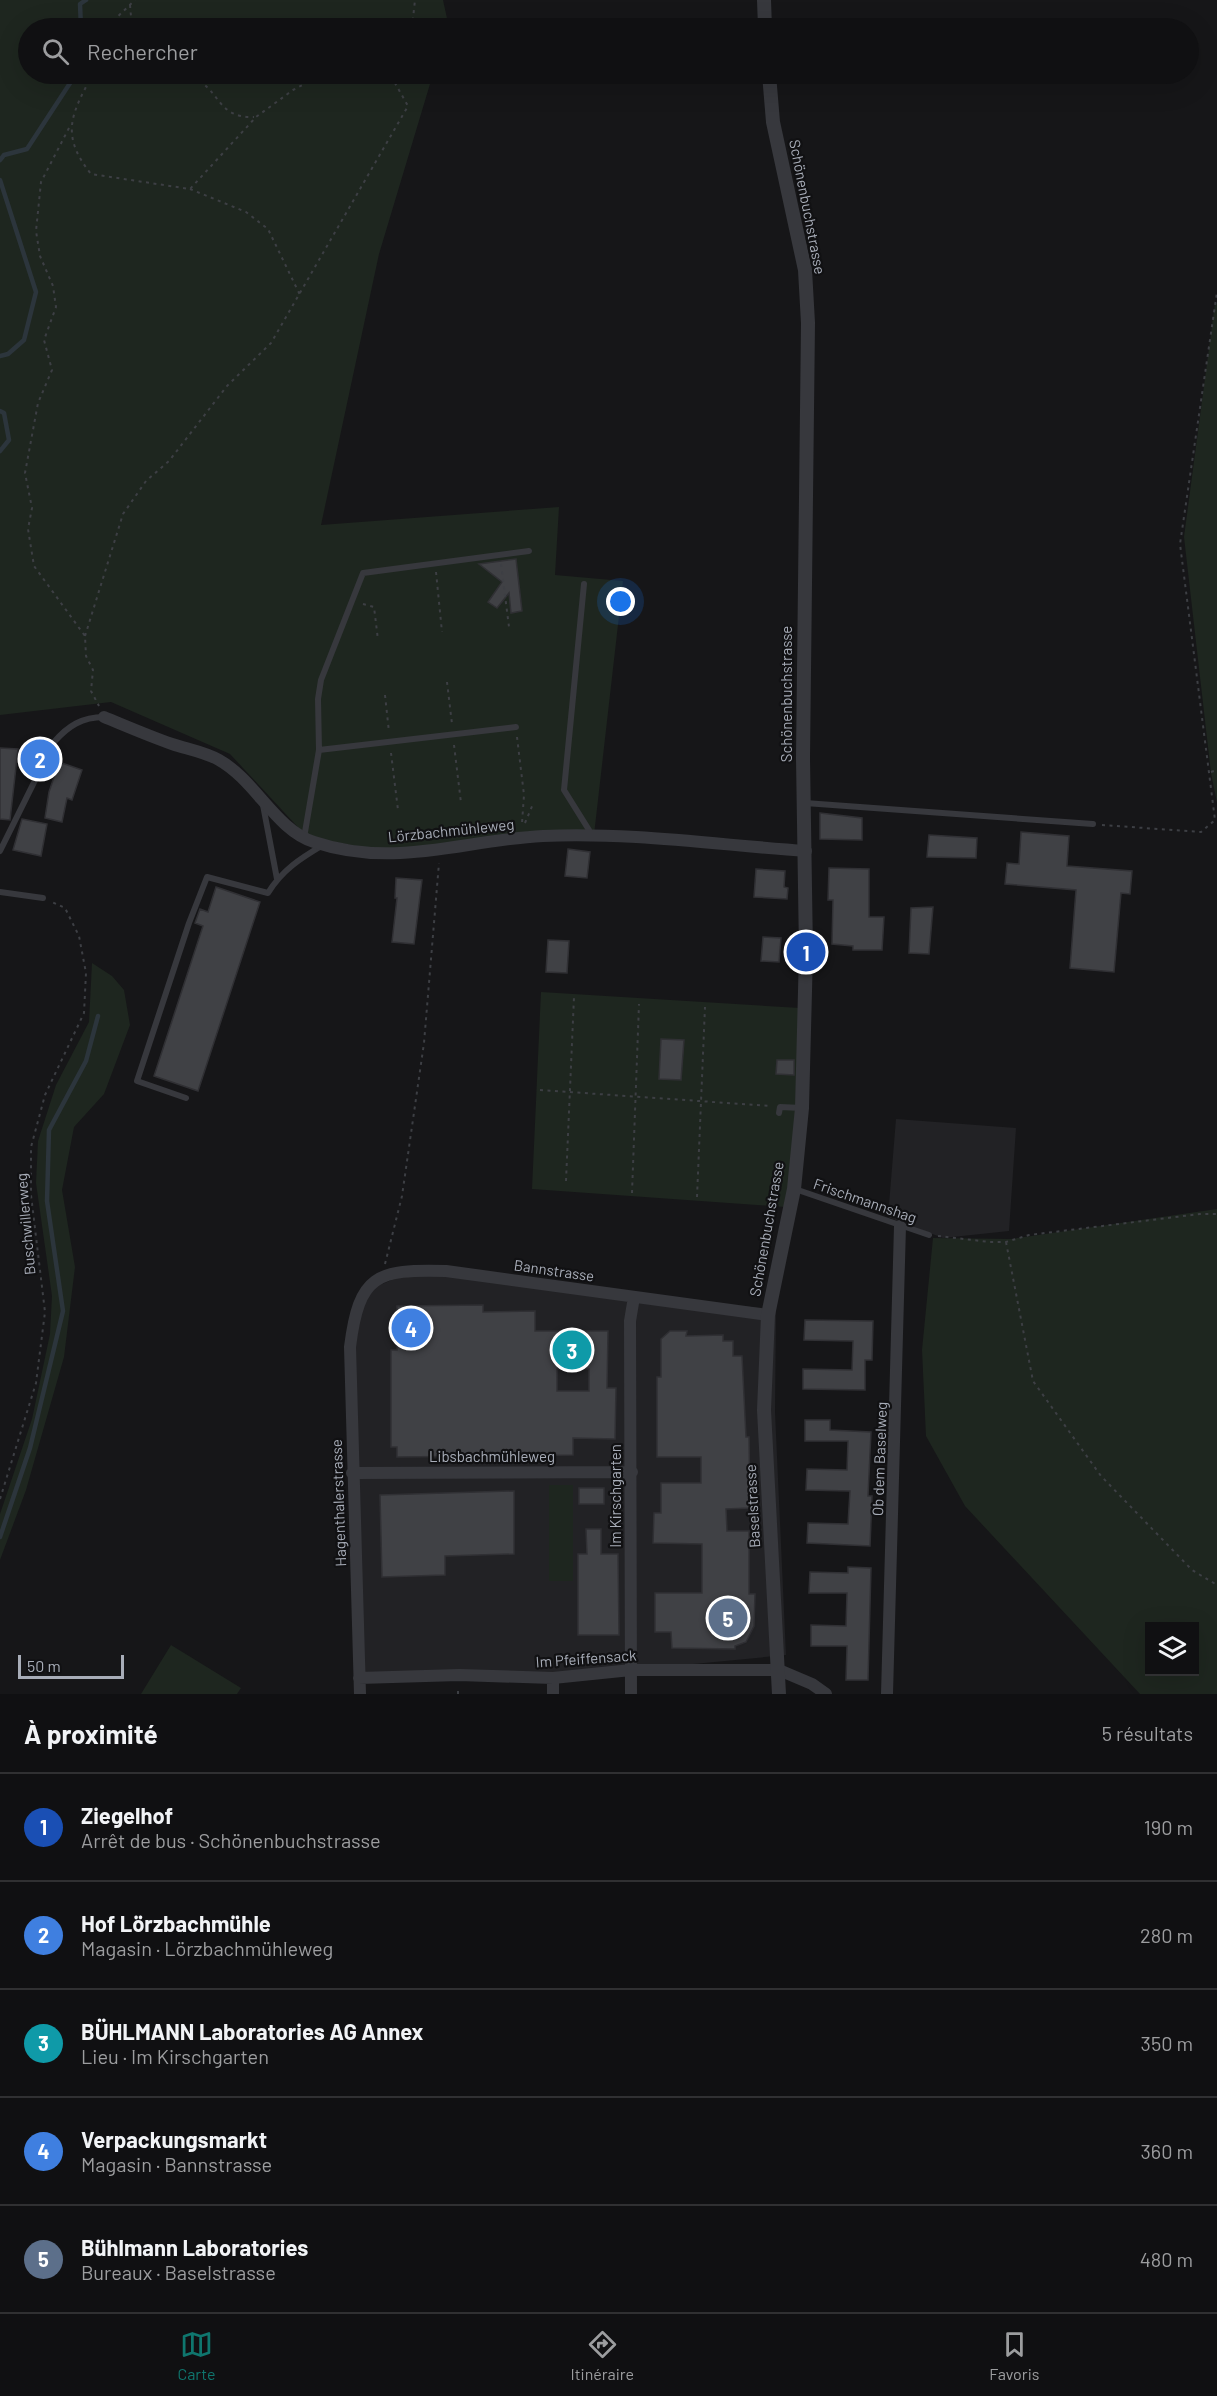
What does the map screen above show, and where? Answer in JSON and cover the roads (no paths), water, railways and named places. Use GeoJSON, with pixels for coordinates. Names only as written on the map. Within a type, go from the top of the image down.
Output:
{"type":"FeatureCollection","features":[{"type":"Feature","properties":{"kind":"street"},"geometry":{"type":"LineString","coordinates":[[764,0],[765,18]]}},
{"type":"Feature","properties":{"kind":"street","name":"Schönenbuchstrasse"},"geometry":{"type":"LineString","coordinates":[[768,1315],[794,1189],[802,1108],[806,851],[803,758],[808,323],[805,270],[773,122],[770,84]]}},
{"type":"Feature","properties":{"kind":"street","name":"Lörzbachmühleweg"},"geometry":{"type":"LineString","coordinates":[[104,717],[218,759],[242,776],[291,829],[304,838],[323,845],[372,854],[408,854],[540,836],[589,835],[806,851]]}},
{"type":"Feature","properties":{"kind":"street","name":"Ob dem Baselweg"},"geometry":{"type":"LineString","coordinates":[[887,1694],[900,1226]]}},
{"type":"Feature","properties":{"kind":"street","name":"Bannstrasse"},"geometry":{"type":"LineString","coordinates":[[354,1312],[365,1291],[382,1275],[414,1270],[446,1271],[768,1315]]}},
{"type":"Feature","properties":{"kind":"street","name":"Im Kirschgarten"},"geometry":{"type":"LineString","coordinates":[[631,1694],[630,1321],[634,1298]]}},
{"type":"Feature","properties":{"kind":"street","name":"Hagenthalerstrasse"},"geometry":{"type":"LineString","coordinates":[[354,1312],[350,1347],[360,1694]]}},
{"type":"Feature","properties":{"kind":"street","name":"Baselstrasse"},"geometry":{"type":"LineString","coordinates":[[768,1315],[764,1410],[779,1694]]}},
{"type":"Feature","properties":{"kind":"street","name":"Libsbachmühleweg"},"geometry":{"type":"LineString","coordinates":[[352,1473],[632,1472]]}},
{"type":"Feature","properties":{"kind":"street","name":"Im Pfeiffensack"},"geometry":{"type":"LineString","coordinates":[[359,1678],[459,1675],[553,1678],[631,1670],[779,1670]]}},
{"type":"Feature","properties":{"kind":"street"},"geometry":{"type":"LineString","coordinates":[[779,1670],[812,1684],[826,1694]]}},
{"type":"Feature","properties":{"kind":"street"},"geometry":{"type":"LineString","coordinates":[[553,1678],[553,1694]]}},
{"type":"Feature","properties":{"kind":"lane"},"geometry":{"type":"LineString","coordinates":[[304,838],[319,750],[318,699],[321,680],[363,573],[529,551]]}},
{"type":"Feature","properties":{"kind":"lane"},"geometry":{"type":"LineString","coordinates":[[584,584],[564,790],[589,830],[589,835]]}},
{"type":"Feature","properties":{"kind":"lane"},"geometry":{"type":"LineString","coordinates":[[0,852],[54,742],[66,729],[86,718],[104,717]]}},
{"type":"Feature","properties":{"kind":"lane"},"geometry":{"type":"LineString","coordinates":[[319,750],[516,727]]}},
{"type":"Feature","properties":{"kind":"lane"},"geometry":{"type":"LineString","coordinates":[[262,798],[277,879]]}},
{"type":"Feature","properties":{"kind":"lane"},"geometry":{"type":"LineString","coordinates":[[805,803],[1093,824]]}},
{"type":"Feature","properties":{"kind":"lane"},"geometry":{"type":"LineString","coordinates":[[186,1098],[137,1081],[189,923],[207,878],[268,892],[277,879],[299,859],[323,845]]}},
{"type":"Feature","properties":{"kind":"lane"},"geometry":{"type":"LineString","coordinates":[[0,892],[43,898]]}},
{"type":"Feature","properties":{"kind":"lane"},"geometry":{"type":"LineString","coordinates":[[779,1110],[802,1108]]}},
{"type":"Feature","properties":{"kind":"lane","name":"Frischmannshag"},"geometry":{"type":"LineString","coordinates":[[794,1189],[929,1235]]}},
{"type":"Feature","properties":{"kind":"waterway"},"geometry":{"type":"LineString","coordinates":[[81,18],[80,4],[86,0]]}},
{"type":"Feature","properties":{"kind":"waterway"},"geometry":{"type":"LineString","coordinates":[[0,160],[4,155],[27,149],[69,84]]}},
{"type":"Feature","properties":{"kind":"waterway"},"geometry":{"type":"LineString","coordinates":[[0,180],[36,292],[24,340],[8,354],[0,356]]}},
{"type":"Feature","properties":{"kind":"waterway"},"geometry":{"type":"LineString","coordinates":[[0,411],[4,413],[9,440],[0,451]]}},
{"type":"Feature","properties":{"kind":"waterway"},"geometry":{"type":"LineString","coordinates":[[0,1537],[30,1448],[63,1311],[47,1201],[49,1130],[86,1061],[98,1016]]}},
{"type":"Feature","properties":{"kind":"place","name":"Hof Lörzbachmühle"},"geometry":{"type":"Point","coordinates":[40,759]}},
{"type":"Feature","properties":{"kind":"place","name":"Ziegelhof"},"geometry":{"type":"Point","coordinates":[806,952]}},
{"type":"Feature","properties":{"kind":"place","name":"Verpackungsmarkt"},"geometry":{"type":"Point","coordinates":[411,1328]}},
{"type":"Feature","properties":{"kind":"place","name":"BÜHLMANN Laboratories AG Annex"},"geometry":{"type":"Point","coordinates":[572,1350]}},
{"type":"Feature","properties":{"kind":"place","name":"Bühlmann Laboratories"},"geometry":{"type":"Point","coordinates":[728,1618]}}]}
